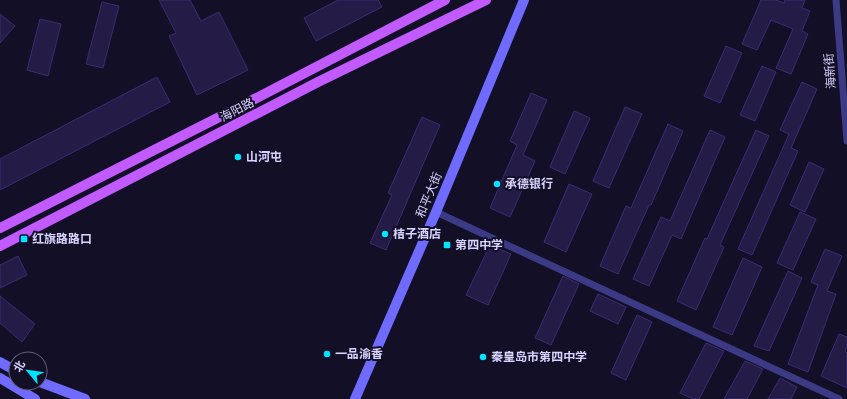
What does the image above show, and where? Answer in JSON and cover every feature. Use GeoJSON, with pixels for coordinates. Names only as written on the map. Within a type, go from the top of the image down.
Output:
{"type":"FeatureCollection","features":[{"type":"Feature","properties":{"kind":"main road","name":"海阳路"},"geometry":{"type":"LineString","coordinates":[[0,228],[243,105],[445,0]]}},
{"type":"Feature","properties":{"kind":"main road","name":"海阳路"},"geometry":{"type":"LineString","coordinates":[[0,246],[318,82],[486,0]]}},
{"type":"Feature","properties":{"kind":"main road","name":"和平大街"},"geometry":{"type":"LineString","coordinates":[[355,399],[436,212],[524,0]]}},
{"type":"Feature","properties":{"kind":"main road"},"geometry":{"type":"LineString","coordinates":[[0,378],[35,399]]}},
{"type":"Feature","properties":{"kind":"main road"},"geometry":{"type":"LineString","coordinates":[[48,385],[85,399]]}},
{"type":"Feature","properties":{"kind":"street","name":"海新街"},"geometry":{"type":"LineString","coordinates":[[836,0],[847,141]]}},
{"type":"Feature","properties":{"kind":"street"},"geometry":{"type":"LineString","coordinates":[[436,212],[838,399]]}},
{"type":"Feature","properties":{"kind":"building"},"geometry":{"type":"Polygon","coordinates":[[[159,0],[190,0],[201,21],[219,12],[248,70],[197,95],[169,36],[176,33],[159,0]]]}},
{"type":"Feature","properties":{"kind":"building"},"geometry":{"type":"Polygon","coordinates":[[[338,0],[378,0],[382,7],[316,41],[304,18],[338,0]]]}},
{"type":"Feature","properties":{"kind":"building"},"geometry":{"type":"Polygon","coordinates":[[[761,0],[776,0],[784,3],[785,0],[805,0],[802,8],[810,11],[802,31],[808,34],[791,74],[776,68],[793,29],[771,20],[757,50],[742,44],[761,0]]]}},
{"type":"Feature","properties":{"kind":"building"},"geometry":{"type":"Polygon","coordinates":[[[102,2],[119,6],[103,68],[86,64],[102,2]]]}},
{"type":"Feature","properties":{"kind":"building"},"geometry":{"type":"Polygon","coordinates":[[[0,14],[15,26],[0,43],[0,14]]]}},
{"type":"Feature","properties":{"kind":"building"},"geometry":{"type":"Polygon","coordinates":[[[40,19],[61,24],[48,76],[27,70],[40,19]]]}},
{"type":"Feature","properties":{"kind":"building"},"geometry":{"type":"Polygon","coordinates":[[[726,46],[742,53],[720,103],[704,96],[726,46]]]}},
{"type":"Feature","properties":{"kind":"building"},"geometry":{"type":"Polygon","coordinates":[[[762,66],[776,72],[755,121],[740,115],[762,66]]]}},
{"type":"Feature","properties":{"kind":"building"},"geometry":{"type":"Polygon","coordinates":[[[157,77],[170,102],[0,190],[0,159],[157,77]]]}},
{"type":"Feature","properties":{"kind":"building"},"geometry":{"type":"Polygon","coordinates":[[[802,82],[817,89],[791,148],[798,151],[752,255],[738,249],[789,134],[780,130],[802,82]]]}},
{"type":"Feature","properties":{"kind":"building"},"geometry":{"type":"Polygon","coordinates":[[[531,93],[547,100],[523,155],[535,161],[510,217],[490,208],[517,145],[510,141],[531,93]]]}},
{"type":"Feature","properties":{"kind":"building"},"geometry":{"type":"Polygon","coordinates":[[[625,107],[642,114],[609,188],[593,181],[625,107]]]}},
{"type":"Feature","properties":{"kind":"building"},"geometry":{"type":"Polygon","coordinates":[[[574,111],[590,118],[565,174],[550,167],[574,111]]]}},
{"type":"Feature","properties":{"kind":"building"},"geometry":{"type":"Polygon","coordinates":[[[422,117],[440,125],[386,250],[370,243],[392,195],[388,193],[422,117]]]}},
{"type":"Feature","properties":{"kind":"building"},"geometry":{"type":"Polygon","coordinates":[[[668,124],[683,131],[651,205],[649,205],[618,274],[600,266],[626,206],[631,208],[668,124]]]}},
{"type":"Feature","properties":{"kind":"building"},"geometry":{"type":"Polygon","coordinates":[[[710,130],[725,137],[681,239],[672,235],[649,286],[633,279],[661,217],[670,221],[710,130]]]}},
{"type":"Feature","properties":{"kind":"building"},"geometry":{"type":"Polygon","coordinates":[[[756,130],[769,136],[720,245],[724,247],[696,310],[677,301],[705,238],[707,239],[756,130]]]}},
{"type":"Feature","properties":{"kind":"building"},"geometry":{"type":"Polygon","coordinates":[[[809,162],[824,169],[805,212],[790,205],[809,162]]]}},
{"type":"Feature","properties":{"kind":"building"},"geometry":{"type":"Polygon","coordinates":[[[569,184],[592,194],[566,252],[544,242],[569,184]]]}},
{"type":"Feature","properties":{"kind":"building"},"geometry":{"type":"Polygon","coordinates":[[[800,212],[816,219],[793,270],[777,263],[800,212]]]}},
{"type":"Feature","properties":{"kind":"building"},"geometry":{"type":"Polygon","coordinates":[[[490,245],[511,254],[488,305],[466,295],[490,245]]]}},
{"type":"Feature","properties":{"kind":"building"},"geometry":{"type":"Polygon","coordinates":[[[825,249],[842,256],[827,291],[836,294],[808,372],[788,364],[818,285],[811,282],[825,249]]]}},
{"type":"Feature","properties":{"kind":"building"},"geometry":{"type":"Polygon","coordinates":[[[18,256],[27,275],[0,288],[0,265],[18,256]]]}},
{"type":"Feature","properties":{"kind":"building"},"geometry":{"type":"Polygon","coordinates":[[[743,258],[762,267],[732,335],[713,327],[743,258]]]}},
{"type":"Feature","properties":{"kind":"building"},"geometry":{"type":"Polygon","coordinates":[[[788,271],[802,278],[769,351],[754,346],[788,271]]]}},
{"type":"Feature","properties":{"kind":"building"},"geometry":{"type":"Polygon","coordinates":[[[563,276],[579,284],[551,345],[535,338],[563,276]]]}},
{"type":"Feature","properties":{"kind":"building"},"geometry":{"type":"Polygon","coordinates":[[[598,294],[626,307],[618,324],[590,311],[598,294]]]}},
{"type":"Feature","properties":{"kind":"building"},"geometry":{"type":"Polygon","coordinates":[[[0,296],[35,324],[22,342],[0,323],[0,296]]]}},
{"type":"Feature","properties":{"kind":"building"},"geometry":{"type":"Polygon","coordinates":[[[637,315],[652,322],[626,380],[611,373],[637,315]]]}},
{"type":"Feature","properties":{"kind":"building"},"geometry":{"type":"Polygon","coordinates":[[[839,334],[847,337],[847,346],[845,351],[847,353],[847,388],[821,376],[839,334]]]}},
{"type":"Feature","properties":{"kind":"building"},"geometry":{"type":"Polygon","coordinates":[[[706,343],[724,351],[699,399],[693,399],[680,393],[706,343]]]}},
{"type":"Feature","properties":{"kind":"building"},"geometry":{"type":"Polygon","coordinates":[[[745,361],[763,369],[747,399],[724,399],[745,361]]]}},
{"type":"Feature","properties":{"kind":"building"},"geometry":{"type":"Polygon","coordinates":[[[780,378],[797,387],[791,399],[768,399],[780,378]]]}},
{"type":"Feature","properties":{"kind":"place","name":"山河屯"},"geometry":{"type":"Point","coordinates":[238,157]}},
{"type":"Feature","properties":{"kind":"place","name":"承德银行"},"geometry":{"type":"Point","coordinates":[497,184]}},
{"type":"Feature","properties":{"kind":"place","name":"桔子酒店"},"geometry":{"type":"Point","coordinates":[385,234]}},
{"type":"Feature","properties":{"kind":"place","name":"红旗路路口"},"geometry":{"type":"Point","coordinates":[24,239]}},
{"type":"Feature","properties":{"kind":"place","name":"第四中学"},"geometry":{"type":"Point","coordinates":[447,245]}},
{"type":"Feature","properties":{"kind":"place","name":"一品渝香"},"geometry":{"type":"Point","coordinates":[327,354]}},
{"type":"Feature","properties":{"kind":"place","name":"秦皇岛市第四中学"},"geometry":{"type":"Point","coordinates":[483,357]}}]}
